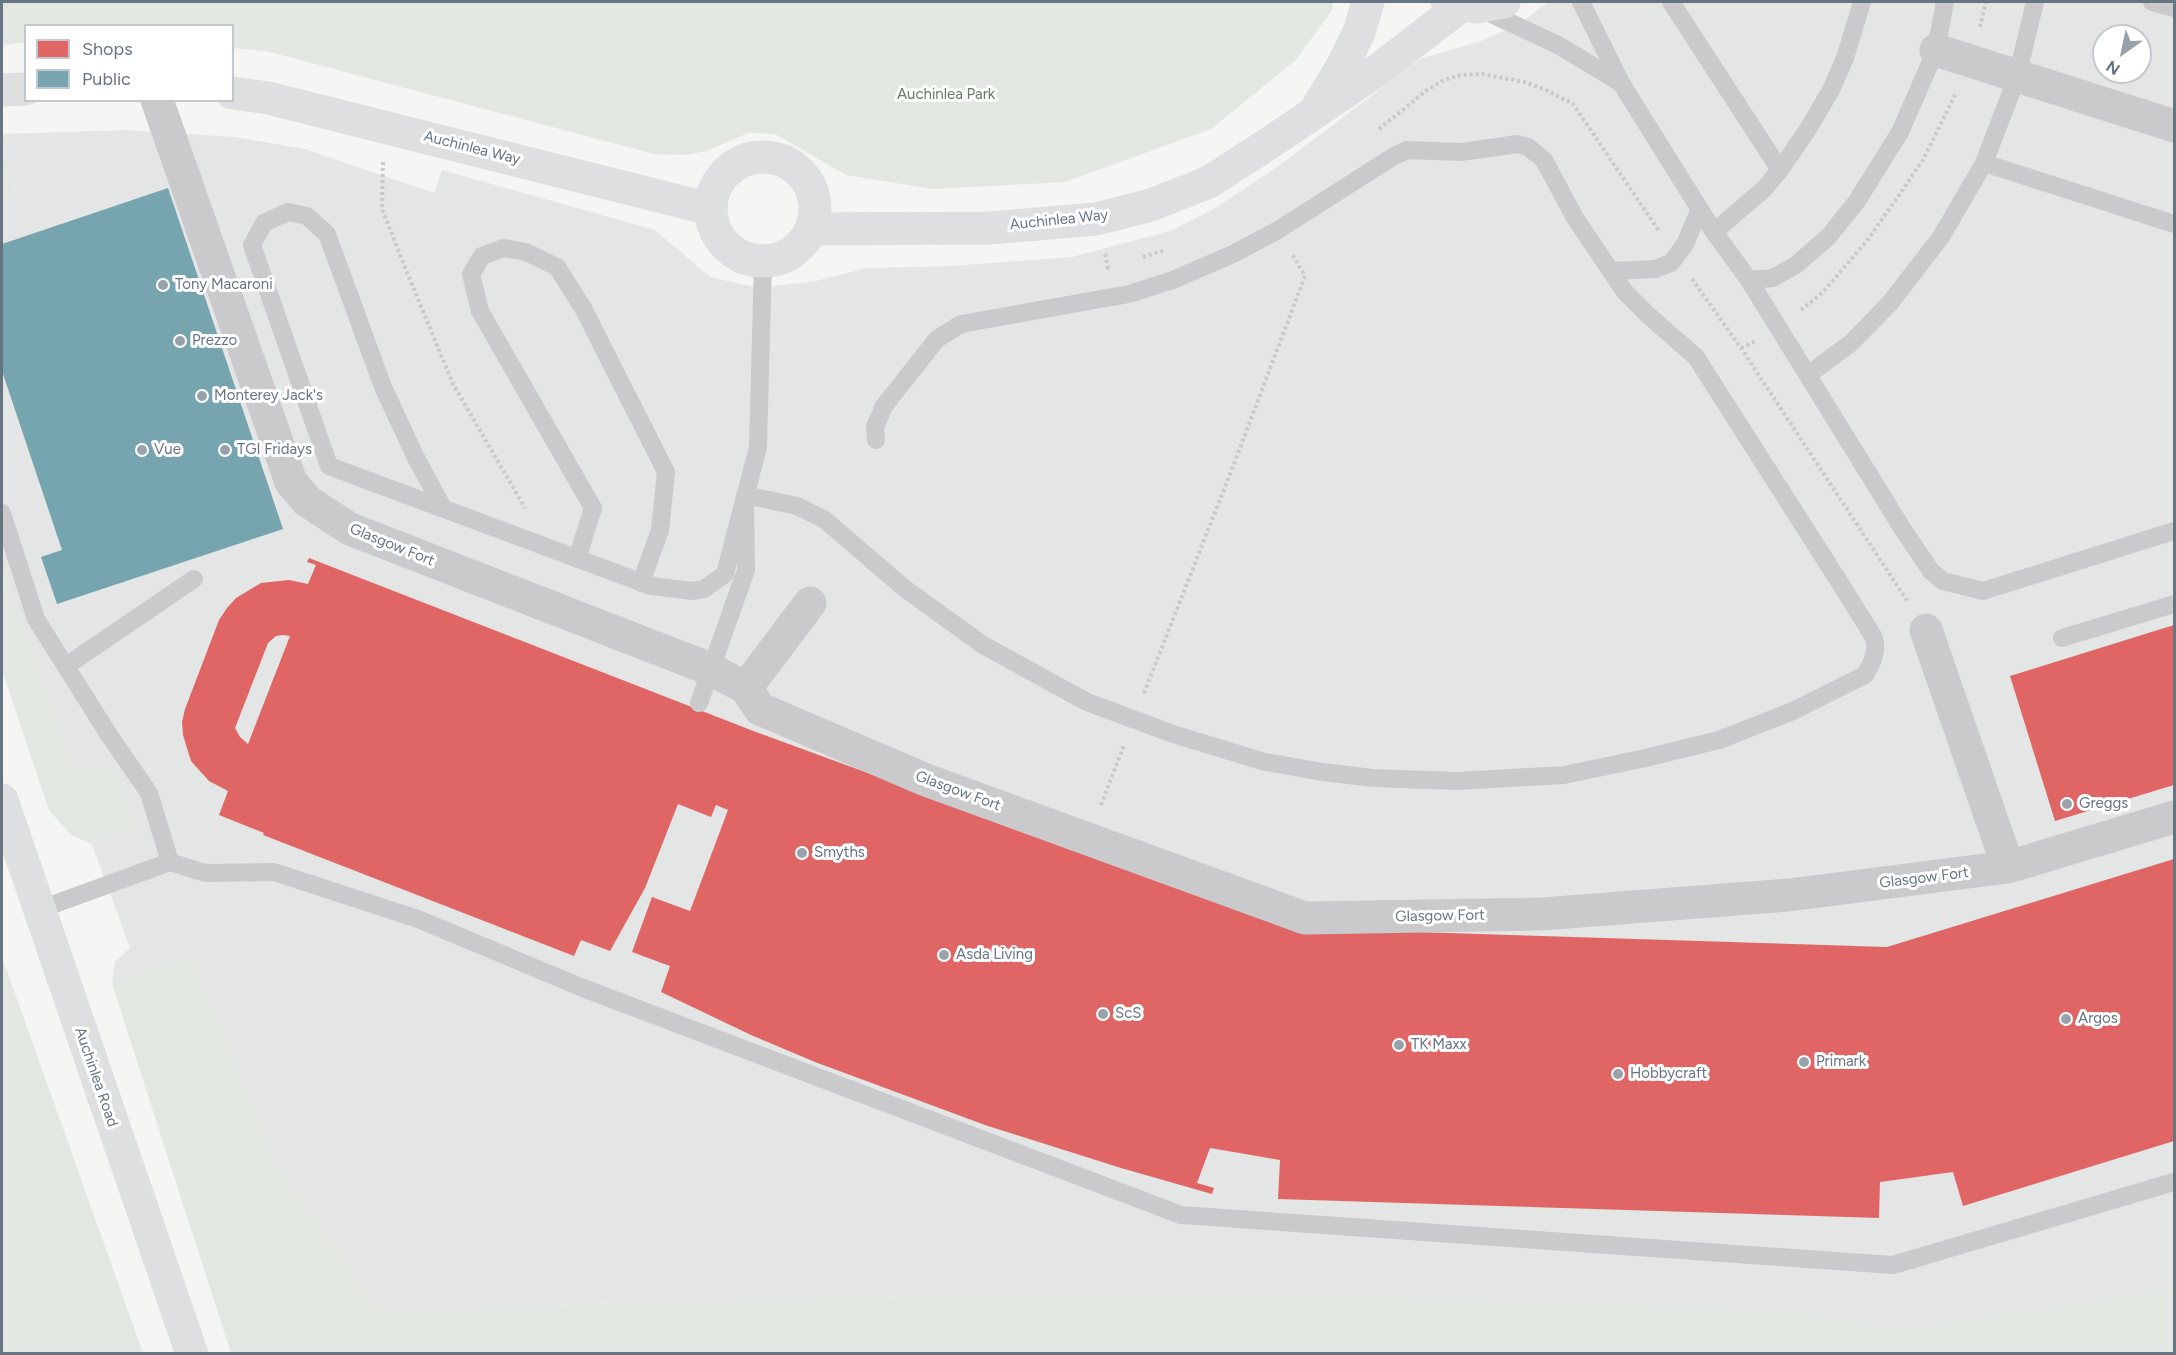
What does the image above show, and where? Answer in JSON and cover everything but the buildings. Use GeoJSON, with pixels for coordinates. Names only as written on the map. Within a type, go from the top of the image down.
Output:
{"type":"FeatureCollection","features":[{"type":"Feature","properties":{"kind":"street","name":"Auchinlea Way"},"geometry":{"type":"LineString","coordinates":[[1316,110],[1355,40],[1368,2]]}},
{"type":"Feature","properties":{"kind":"street","name":"Auchinlea Way"},"geometry":{"type":"LineString","coordinates":[[812,230],[991,228],[1096,219],[1151,205],[1209,182],[1472,4]]}},
{"type":"Feature","properties":{"kind":"street"},"geometry":{"type":"LineString","coordinates":[[1936,50],[2175,126]]}},
{"type":"Feature","properties":{"kind":"street"},"geometry":{"type":"LineString","coordinates":[[2,90],[24,89]]}},
{"type":"Feature","properties":{"kind":"street","name":"Auchinlea Way"},"geometry":{"type":"LineString","coordinates":[[234,93],[268,98],[384,126],[710,209]]}},
{"type":"Feature","properties":{"kind":"street","name":"Glasgow Fort"},"geometry":{"type":"LineString","coordinates":[[158,102],[291,482],[307,501],[350,529],[710,669],[746,688],[760,710],[926,780],[1305,918],[1542,914],[1789,895],[2008,867],[2175,818]]}},
{"type":"Feature","properties":{"kind":"street"},"geometry":{"type":"LineString","coordinates":[[755,156],[773,157],[790,164],[805,176],[813,193],[816,211],[812,230],[804,242],[792,252],[778,259],[763,261],[743,257],[726,246],[714,229],[710,209],[714,190],[723,174],[737,163],[755,156]]}},
{"type":"Feature","properties":{"kind":"street"},"geometry":{"type":"LineString","coordinates":[[746,688],[810,603]]}},
{"type":"Feature","properties":{"kind":"street"},"geometry":{"type":"LineString","coordinates":[[1926,630],[2008,867]]}},
{"type":"Feature","properties":{"kind":"street","name":"Auchinlea Road"},"geometry":{"type":"LineString","coordinates":[[2,800],[192,1353]]}},
{"type":"Feature","properties":{"kind":"lane"},"geometry":{"type":"LineString","coordinates":[[1581,2],[1621,84],[1714,232],[1749,280],[1931,571],[1943,581],[1983,591],[2175,531]]}},
{"type":"Feature","properties":{"kind":"lane"},"geometry":{"type":"LineString","coordinates":[[1671,2],[1780,170]]}},
{"type":"Feature","properties":{"kind":"lane"},"geometry":{"type":"LineString","coordinates":[[1714,232],[1764,189],[1780,170],[1831,90],[1848,49],[1862,2]]}},
{"type":"Feature","properties":{"kind":"lane"},"geometry":{"type":"LineString","coordinates":[[1749,280],[1773,278],[1796,265],[1829,236],[1857,201],[1900,132],[1936,50],[1945,2]]}},
{"type":"Feature","properties":{"kind":"lane"},"geometry":{"type":"LineString","coordinates":[[1808,375],[1851,343],[1890,303],[1941,237],[1984,163],[2017,77],[2035,2]]}},
{"type":"Feature","properties":{"kind":"lane"},"geometry":{"type":"LineString","coordinates":[[2152,2],[2175,8]]}},
{"type":"Feature","properties":{"kind":"lane"},"geometry":{"type":"LineString","coordinates":[[1472,4],[1558,45],[1621,84]]}},
{"type":"Feature","properties":{"kind":"lane"},"geometry":{"type":"LineString","coordinates":[[745,495],[797,506],[825,520],[904,588],[983,645],[1087,702],[1134,720],[1264,762],[1323,772],[1373,778],[1457,781],[1564,775],[1719,740],[1793,711],[1864,675],[1872,662],[1875,642],[1696,357],[1647,315],[1625,292],[1575,218],[1544,160],[1528,147],[1518,144],[1461,152],[1407,150],[1278,230],[1202,268],[1148,289],[961,324],[937,339],[884,406],[875,427],[876,440]]}},
{"type":"Feature","properties":{"kind":"lane"},"geometry":{"type":"LineString","coordinates":[[1984,163],[2175,224]]}},
{"type":"Feature","properties":{"kind":"lane"},"geometry":{"type":"LineString","coordinates":[[1612,271],[1655,269],[1671,263],[1685,244],[1700,209]]}},
{"type":"Feature","properties":{"kind":"lane"},"geometry":{"type":"LineString","coordinates":[[443,508],[415,456],[383,387],[327,234],[307,216],[288,212],[264,223],[252,245],[329,466],[641,583],[693,591],[704,589],[725,574],[758,447],[763,261]]}},
{"type":"Feature","properties":{"kind":"lane"},"geometry":{"type":"LineString","coordinates":[[577,559],[593,507],[480,311],[471,274],[482,256],[504,248],[526,252],[557,267],[583,308],[666,472],[660,530],[641,583]]}},
{"type":"Feature","properties":{"kind":"lane"},"geometry":{"type":"LineString","coordinates":[[699,702],[746,570],[745,495]]}},
{"type":"Feature","properties":{"kind":"lane"},"geometry":{"type":"LineString","coordinates":[[2,513],[36,619],[109,735],[149,793],[170,862]]}},
{"type":"Feature","properties":{"kind":"lane"},"geometry":{"type":"LineString","coordinates":[[66,666],[194,579]]}},
{"type":"Feature","properties":{"kind":"lane"},"geometry":{"type":"LineString","coordinates":[[2062,638],[2175,604]]}},
{"type":"Feature","properties":{"kind":"lane"},"geometry":{"type":"LineString","coordinates":[[38,910],[170,862],[205,873],[274,872],[418,919],[583,988],[1181,1215],[1893,1265],[2175,1182]]}},
{"type":"Feature","properties":{"kind":"path"},"geometry":{"type":"LineString","coordinates":[[384,126],[382,209],[453,384],[527,513],[520,537]]}},
{"type":"Feature","properties":{"kind":"path"},"geometry":{"type":"LineString","coordinates":[[1096,219],[1108,268],[1119,264]]}},
{"type":"Feature","properties":{"kind":"path"},"geometry":{"type":"LineString","coordinates":[[1091,840],[1102,802],[1305,276],[1278,230]]}},
{"type":"Feature","properties":{"kind":"path"},"geometry":{"type":"LineString","coordinates":[[1140,258],[1171,248]]}},
{"type":"Feature","properties":{"kind":"shaded area"},"geometry":{"type":"Polygon","coordinates":[[[1548,2],[2174,2],[2174,1286],[2058,1306],[1901,1327],[1746,1307],[1121,1291],[375,1309],[277,1167],[189,954],[112,984],[115,961],[130,948],[92,844],[137,826],[73,771],[2,570],[2,202],[16,192],[2,144],[2,134],[126,130],[235,137],[305,149],[434,193],[442,170],[655,230],[710,277],[759,288],[816,281],[866,268],[951,266],[1072,257],[1170,231],[1212,210],[1280,165],[1420,59],[1481,41],[1521,23],[1548,2]]]}},
{"type":"Feature","properties":{"kind":"green space","name":"Auchinlea Park"},"geometry":{"type":"Polygon","coordinates":[[[2,2],[1333,2],[1332,10],[1296,60],[1211,129],[1065,182],[934,189],[846,175],[775,134],[748,133],[707,151],[685,155],[654,154],[266,51],[234,48],[234,24],[24,24],[24,42],[2,45],[2,2]]]}},
{"type":"Feature","properties":{"kind":"green space"},"geometry":{"type":"Polygon","coordinates":[[[2,144],[16,193],[2,202],[2,144]]]}},
{"type":"Feature","properties":{"kind":"green space"},"geometry":{"type":"Polygon","coordinates":[[[2,570],[73,771],[111,762],[137,826],[92,844],[71,835],[49,810],[2,670],[2,570]]]}},
{"type":"Feature","properties":{"kind":"green space"},"geometry":{"type":"Polygon","coordinates":[[[189,954],[277,1167],[376,1309],[1121,1291],[1746,1307],[1901,1327],[2058,1306],[2174,1286],[2174,1353],[231,1353],[112,984],[189,954]]]}},
{"type":"Feature","properties":{"kind":"green space"},"geometry":{"type":"Polygon","coordinates":[[[2,957],[143,1353],[2,1353],[2,957]]]}},
{"type":"Feature","properties":{"kind":"place","name":"Tony Macaroni"},"geometry":{"type":"Point","coordinates":[163,285]}},
{"type":"Feature","properties":{"kind":"place","name":"Prezzo"},"geometry":{"type":"Point","coordinates":[180,341]}},
{"type":"Feature","properties":{"kind":"place","name":"Monterey Jack's"},"geometry":{"type":"Point","coordinates":[202,396]}},
{"type":"Feature","properties":{"kind":"place","name":"Vue"},"geometry":{"type":"Point","coordinates":[142,450]}},
{"type":"Feature","properties":{"kind":"place","name":"TGI Fridays"},"geometry":{"type":"Point","coordinates":[225,450]}},
{"type":"Feature","properties":{"kind":"place","name":"Greggs"},"geometry":{"type":"Point","coordinates":[2067,804]}},
{"type":"Feature","properties":{"kind":"place","name":"Smyths"},"geometry":{"type":"Point","coordinates":[802,853]}},
{"type":"Feature","properties":{"kind":"place","name":"Asda Living"},"geometry":{"type":"Point","coordinates":[944,955]}},
{"type":"Feature","properties":{"kind":"place","name":"ScS"},"geometry":{"type":"Point","coordinates":[1103,1014]}},
{"type":"Feature","properties":{"kind":"place","name":"Argos"},"geometry":{"type":"Point","coordinates":[2066,1019]}},
{"type":"Feature","properties":{"kind":"place","name":"TK Maxx"},"geometry":{"type":"Point","coordinates":[1399,1045]}},
{"type":"Feature","properties":{"kind":"place","name":"Primark"},"geometry":{"type":"Point","coordinates":[1804,1062]}},
{"type":"Feature","properties":{"kind":"place","name":"Hobbycraft"},"geometry":{"type":"Point","coordinates":[1618,1074]}}]}
